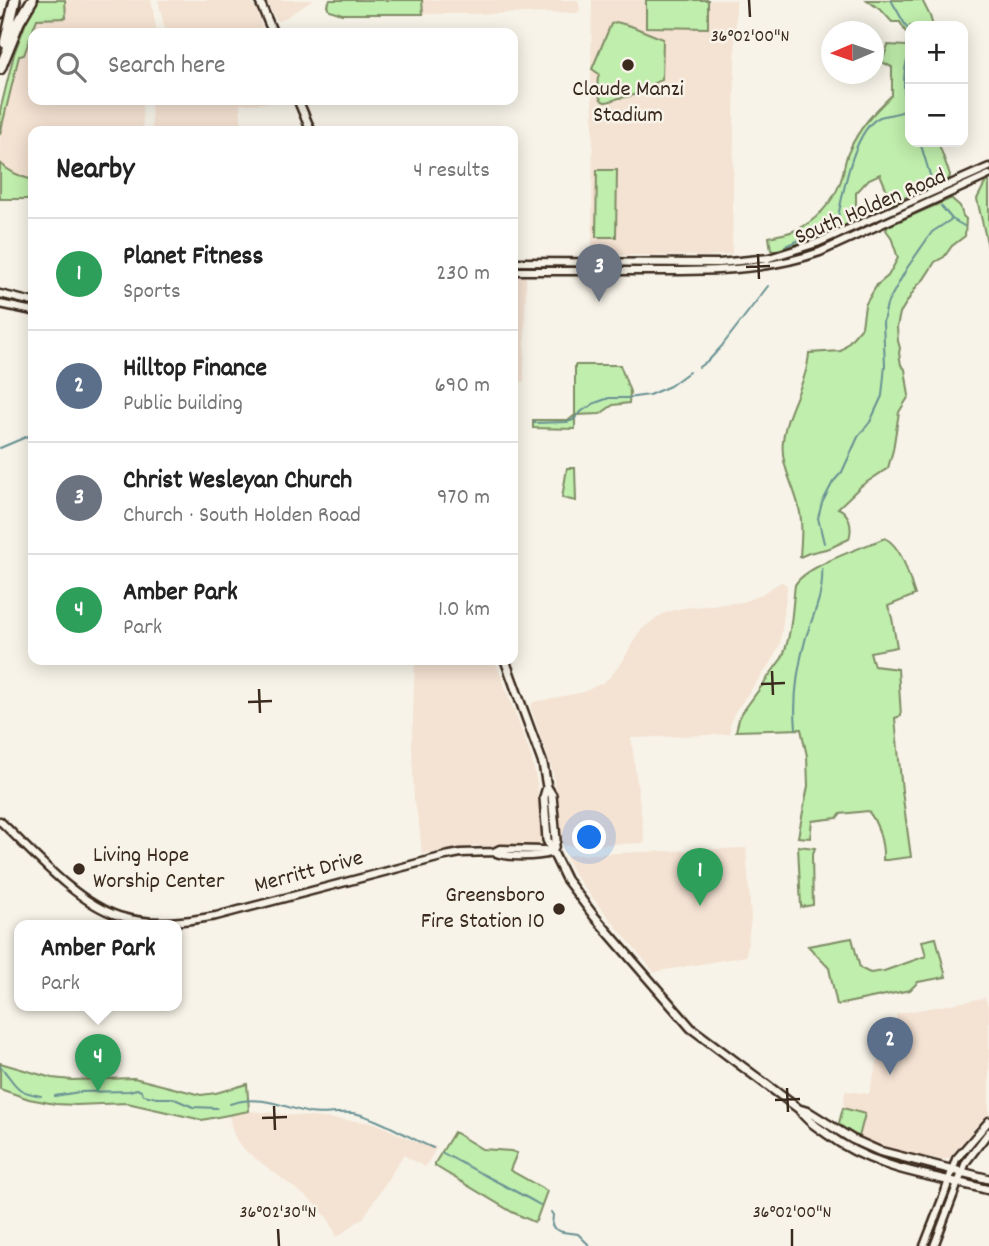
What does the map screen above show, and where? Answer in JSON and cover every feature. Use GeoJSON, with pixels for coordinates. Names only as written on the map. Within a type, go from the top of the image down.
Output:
{"type":"FeatureCollection","features":[{"type":"Feature","properties":{"kind":"highway"},"geometry":{"type":"LineString","coordinates":[[0,13],[3,0]]}},
{"type":"Feature","properties":{"kind":"highway"},"geometry":{"type":"LineString","coordinates":[[0,67],[15,0]]}},
{"type":"Feature","properties":{"kind":"highway"},"geometry":{"type":"LineString","coordinates":[[0,67],[19,22],[32,0]]}},
{"type":"Feature","properties":{"kind":"main road"},"geometry":{"type":"LineString","coordinates":[[259,0],[270,28]]}},
{"type":"Feature","properties":{"kind":"main road"},"geometry":{"type":"LineString","coordinates":[[300,105],[309,126]]}},
{"type":"Feature","properties":{"kind":"main road","name":"South Holden Road"},"geometry":{"type":"LineString","coordinates":[[518,262],[719,263],[769,258],[817,243],[989,167]]}},
{"type":"Feature","properties":{"kind":"main road","name":"South Holden Road"},"geometry":{"type":"LineString","coordinates":[[518,271],[719,271],[771,266],[828,249],[989,175]]}},
{"type":"Feature","properties":{"kind":"main road"},"geometry":{"type":"LineString","coordinates":[[0,294],[28,301]]}},
{"type":"Feature","properties":{"kind":"main road"},"geometry":{"type":"LineString","coordinates":[[0,304],[28,310]]}},
{"type":"Feature","properties":{"kind":"main road"},"geometry":{"type":"LineString","coordinates":[[507,665],[552,795],[556,840],[553,852],[566,879],[593,915],[690,1027],[799,1109],[805,1118],[857,1153],[886,1165],[989,1190]]}},
{"type":"Feature","properties":{"kind":"main road","name":"Merritt Drive"},"geometry":{"type":"LineString","coordinates":[[0,821],[88,901],[118,916],[139,920]]}},
{"type":"Feature","properties":{"kind":"main road","name":"Merritt Drive"},"geometry":{"type":"LineString","coordinates":[[182,921],[219,915],[445,856],[494,852],[500,849],[553,852]]}},
{"type":"Feature","properties":{"kind":"main road"},"geometry":{"type":"LineString","coordinates":[[799,1109],[809,1112],[870,1148],[989,1179]]}},
{"type":"Feature","properties":{"kind":"main road"},"geometry":{"type":"LineString","coordinates":[[924,1246],[958,1156],[989,1121]]}},
{"type":"Feature","properties":{"kind":"main road"},"geometry":{"type":"LineString","coordinates":[[934,1246],[961,1172],[968,1158],[989,1132]]}},
{"type":"Feature","properties":{"kind":"shaded area"},"geometry":{"type":"Polygon","coordinates":[[[65,0],[151,0],[156,28],[34,28],[37,19],[66,18],[65,0]]]}},
{"type":"Feature","properties":{"kind":"shaded area"},"geometry":{"type":"Polygon","coordinates":[[[158,0],[250,0],[262,27],[261,28],[165,28],[158,0]]]}},
{"type":"Feature","properties":{"kind":"shaded area"},"geometry":{"type":"Polygon","coordinates":[[[266,0],[313,0],[280,21],[275,18],[266,0]]]}},
{"type":"Feature","properties":{"kind":"shaded area"},"geometry":{"type":"Polygon","coordinates":[[[422,0],[578,0],[580,10],[577,13],[423,14],[422,0]]]}},
{"type":"Feature","properties":{"kind":"shaded area"},"geometry":{"type":"Polygon","coordinates":[[[592,0],[736,0],[732,254],[592,255],[592,0]]]}},
{"type":"Feature","properties":{"kind":"shaded area"},"geometry":{"type":"Polygon","coordinates":[[[28,44],[28,105],[142,105],[143,126],[28,126],[28,179],[2,166],[0,134],[19,56],[24,55],[28,44]]]}},
{"type":"Feature","properties":{"kind":"shaded area"},"geometry":{"type":"Polygon","coordinates":[[[151,105],[240,105],[242,126],[152,126],[151,105]]]}},
{"type":"Feature","properties":{"kind":"shaded area"},"geometry":{"type":"Polygon","coordinates":[[[518,275],[526,278],[524,381],[518,383],[518,275]]]}},
{"type":"Feature","properties":{"kind":"shaded area"},"geometry":{"type":"Polygon","coordinates":[[[781,582],[786,584],[787,588],[780,644],[772,661],[734,713],[730,734],[631,738],[645,843],[562,844],[553,772],[531,708],[532,704],[584,692],[602,683],[623,661],[642,629],[667,612],[743,602],[781,582]]]}},
{"type":"Feature","properties":{"kind":"shaded area"},"geometry":{"type":"Polygon","coordinates":[[[415,665],[497,665],[531,756],[537,784],[541,843],[538,846],[475,846],[422,854],[414,798],[412,745],[415,665]]]}},
{"type":"Feature","properties":{"kind":"shaded area"},"geometry":{"type":"Polygon","coordinates":[[[746,848],[751,918],[746,956],[655,973],[586,890],[566,857],[569,855],[746,848]]]}},
{"type":"Feature","properties":{"kind":"shaded area"},"geometry":{"type":"Polygon","coordinates":[[[985,998],[989,1009],[989,1113],[949,1158],[943,1160],[903,1152],[859,1137],[864,1114],[843,1108],[845,1092],[869,1094],[883,1046],[901,1041],[896,1014],[985,998]]]}},
{"type":"Feature","properties":{"kind":"shaded area"},"geometry":{"type":"Polygon","coordinates":[[[249,1111],[375,1123],[411,1140],[437,1147],[425,1167],[403,1155],[364,1217],[337,1237],[329,1220],[317,1205],[247,1152],[237,1141],[229,1116],[249,1111]]]}},
{"type":"Feature","properties":{"kind":"green space"},"geometry":{"type":"Polygon","coordinates":[[[39,0],[65,0],[66,18],[37,19],[34,28],[28,28],[28,44],[24,55],[19,56],[0,134],[0,111],[14,54],[30,12],[39,0]]]}},
{"type":"Feature","properties":{"kind":"green space"},"geometry":{"type":"Polygon","coordinates":[[[330,0],[422,0],[423,14],[342,14],[329,10],[327,5],[330,0]]]}},
{"type":"Feature","properties":{"kind":"green space"},"geometry":{"type":"Polygon","coordinates":[[[646,0],[708,0],[708,28],[646,27],[646,0]]]}},
{"type":"Feature","properties":{"kind":"green space"},"geometry":{"type":"Polygon","coordinates":[[[867,0],[922,0],[932,21],[905,21],[905,31],[900,22],[892,22],[867,0]]]}},
{"type":"Feature","properties":{"kind":"green space","name":"Claude Manzi Stadium"},"geometry":{"type":"Polygon","coordinates":[[[616,22],[663,39],[662,80],[634,95],[606,102],[601,99],[598,91],[599,74],[592,69],[611,24],[616,22]]]}},
{"type":"Feature","properties":{"kind":"green space"},"geometry":{"type":"Polygon","coordinates":[[[888,45],[905,46],[905,147],[940,147],[949,179],[892,203],[880,174],[869,179],[856,193],[856,206],[861,218],[811,240],[771,250],[769,237],[803,226],[828,204],[840,183],[847,155],[857,135],[892,95],[892,67],[884,63],[888,45]]]}},
{"type":"Feature","properties":{"kind":"green space"},"geometry":{"type":"Polygon","coordinates":[[[0,163],[15,174],[28,178],[28,199],[0,199],[0,163]]]}},
{"type":"Feature","properties":{"kind":"green space"},"geometry":{"type":"Polygon","coordinates":[[[597,170],[617,170],[616,237],[596,237],[597,170]]]}},
{"type":"Feature","properties":{"kind":"green space"},"geometry":{"type":"Polygon","coordinates":[[[989,180],[989,247],[988,247],[977,199],[989,180]]]}},
{"type":"Feature","properties":{"kind":"green space"},"geometry":{"type":"Polygon","coordinates":[[[950,199],[960,206],[966,219],[965,236],[952,246],[944,257],[935,262],[900,313],[897,327],[899,353],[901,365],[905,369],[909,396],[899,412],[888,468],[861,486],[838,508],[849,520],[849,539],[800,557],[800,514],[785,467],[783,441],[788,419],[805,375],[809,353],[841,351],[862,327],[865,305],[877,285],[888,276],[898,258],[886,230],[888,226],[950,199]]]}},
{"type":"Feature","properties":{"kind":"green space"},"geometry":{"type":"Polygon","coordinates":[[[575,365],[620,365],[630,392],[629,403],[613,405],[600,414],[575,415],[575,365]]]}},
{"type":"Feature","properties":{"kind":"green space"},"geometry":{"type":"Polygon","coordinates":[[[575,415],[575,429],[533,428],[533,420],[569,420],[575,415]]]}},
{"type":"Feature","properties":{"kind":"green space"},"geometry":{"type":"Polygon","coordinates":[[[567,468],[575,468],[576,501],[562,498],[567,468]]]}},
{"type":"Feature","properties":{"kind":"green space"},"geometry":{"type":"Polygon","coordinates":[[[885,538],[901,556],[915,595],[888,606],[897,647],[870,652],[874,666],[898,669],[901,716],[895,718],[911,857],[883,860],[880,834],[868,811],[812,821],[810,838],[798,837],[808,786],[807,756],[801,729],[736,731],[742,713],[782,658],[790,631],[795,585],[822,564],[885,538]]]}},
{"type":"Feature","properties":{"kind":"green space"},"geometry":{"type":"Polygon","coordinates":[[[798,846],[815,848],[812,856],[813,905],[801,907],[798,846]]]}},
{"type":"Feature","properties":{"kind":"green space"},"geometry":{"type":"Polygon","coordinates":[[[852,938],[860,968],[870,973],[884,971],[926,956],[922,941],[936,938],[946,977],[918,982],[910,990],[837,1005],[829,968],[808,946],[852,938]]]}},
{"type":"Feature","properties":{"kind":"green space"},"geometry":{"type":"Polygon","coordinates":[[[0,1063],[52,1078],[134,1078],[201,1095],[247,1084],[249,1111],[202,1120],[127,1103],[76,1105],[29,1099],[0,1089],[0,1063]]]}},
{"type":"Feature","properties":{"kind":"green space"},"geometry":{"type":"Polygon","coordinates":[[[843,1108],[865,1114],[859,1137],[840,1126],[843,1108]]]}},
{"type":"Feature","properties":{"kind":"green space"},"geometry":{"type":"Polygon","coordinates":[[[454,1132],[482,1149],[517,1153],[510,1170],[547,1191],[536,1221],[512,1212],[435,1166],[454,1132]]]}},
{"type":"Feature","properties":{"kind":"waterway"},"geometry":{"type":"LineString","coordinates":[[891,0],[905,24]]}},
{"type":"Feature","properties":{"kind":"waterway"},"geometry":{"type":"LineString","coordinates":[[905,69],[905,98]]}},
{"type":"Feature","properties":{"kind":"waterway"},"geometry":{"type":"LineString","coordinates":[[785,246],[829,228],[837,221],[846,180],[863,135],[880,117],[905,110]]}},
{"type":"Feature","properties":{"kind":"waterway"},"geometry":{"type":"LineString","coordinates":[[922,147],[933,185]]}},
{"type":"Feature","properties":{"kind":"waterway"},"geometry":{"type":"LineString","coordinates":[[941,206],[952,219],[964,226]]}},
{"type":"Feature","properties":{"kind":"waterway"},"geometry":{"type":"LineString","coordinates":[[824,543],[818,518],[822,503],[833,482],[842,472],[858,437],[870,422],[882,396],[885,365],[883,322],[887,304],[907,268],[932,232],[952,219]]}},
{"type":"Feature","properties":{"kind":"waterway"},"geometry":{"type":"LineString","coordinates":[[699,367],[721,347],[768,286]]}},
{"type":"Feature","properties":{"kind":"waterway"},"geometry":{"type":"LineString","coordinates":[[534,423],[567,422],[595,403],[609,398],[649,395],[670,386],[689,372]]}},
{"type":"Feature","properties":{"kind":"waterway"},"geometry":{"type":"LineString","coordinates":[[0,448],[28,436]]}},
{"type":"Feature","properties":{"kind":"waterway"},"geometry":{"type":"LineString","coordinates":[[796,728],[795,705],[799,671],[806,637],[820,595],[822,569]]}},
{"type":"Feature","properties":{"kind":"waterway"},"geometry":{"type":"LineString","coordinates":[[0,1066],[20,1090],[41,1096]]}},
{"type":"Feature","properties":{"kind":"waterway"},"geometry":{"type":"LineString","coordinates":[[55,1096],[137,1089],[144,1095],[172,1098],[193,1107],[217,1108]]}},
{"type":"Feature","properties":{"kind":"waterway"},"geometry":{"type":"LineString","coordinates":[[230,1104],[250,1100],[280,1104],[309,1113],[358,1114],[433,1148]]}},
{"type":"Feature","properties":{"kind":"waterway"},"geometry":{"type":"LineString","coordinates":[[443,1153],[540,1205]]}},
{"type":"Feature","properties":{"kind":"waterway"},"geometry":{"type":"LineString","coordinates":[[551,1212],[552,1226],[555,1229],[578,1234],[590,1246]]}},
{"type":"Feature","properties":{"kind":"place","name":"Claude Manzi Stadium"},"geometry":{"type":"Point","coordinates":[628,65]}},
{"type":"Feature","properties":{"kind":"place","name":"Christ Wesleyan Church"},"geometry":{"type":"Point","coordinates":[599,302]}},
{"type":"Feature","properties":{"kind":"place","name":"Living Hope Worship Center"},"geometry":{"type":"Point","coordinates":[79,869]}},
{"type":"Feature","properties":{"kind":"place","name":"Planet Fitness"},"geometry":{"type":"Point","coordinates":[700,906]}},
{"type":"Feature","properties":{"kind":"place","name":"Greensboro Fire Station 10"},"geometry":{"type":"Point","coordinates":[559,909]}},
{"type":"Feature","properties":{"kind":"place","name":"Hilltop Finance"},"geometry":{"type":"Point","coordinates":[890,1075]}},
{"type":"Feature","properties":{"kind":"place","name":"Amber Park"},"geometry":{"type":"Point","coordinates":[98,1092]}}]}
